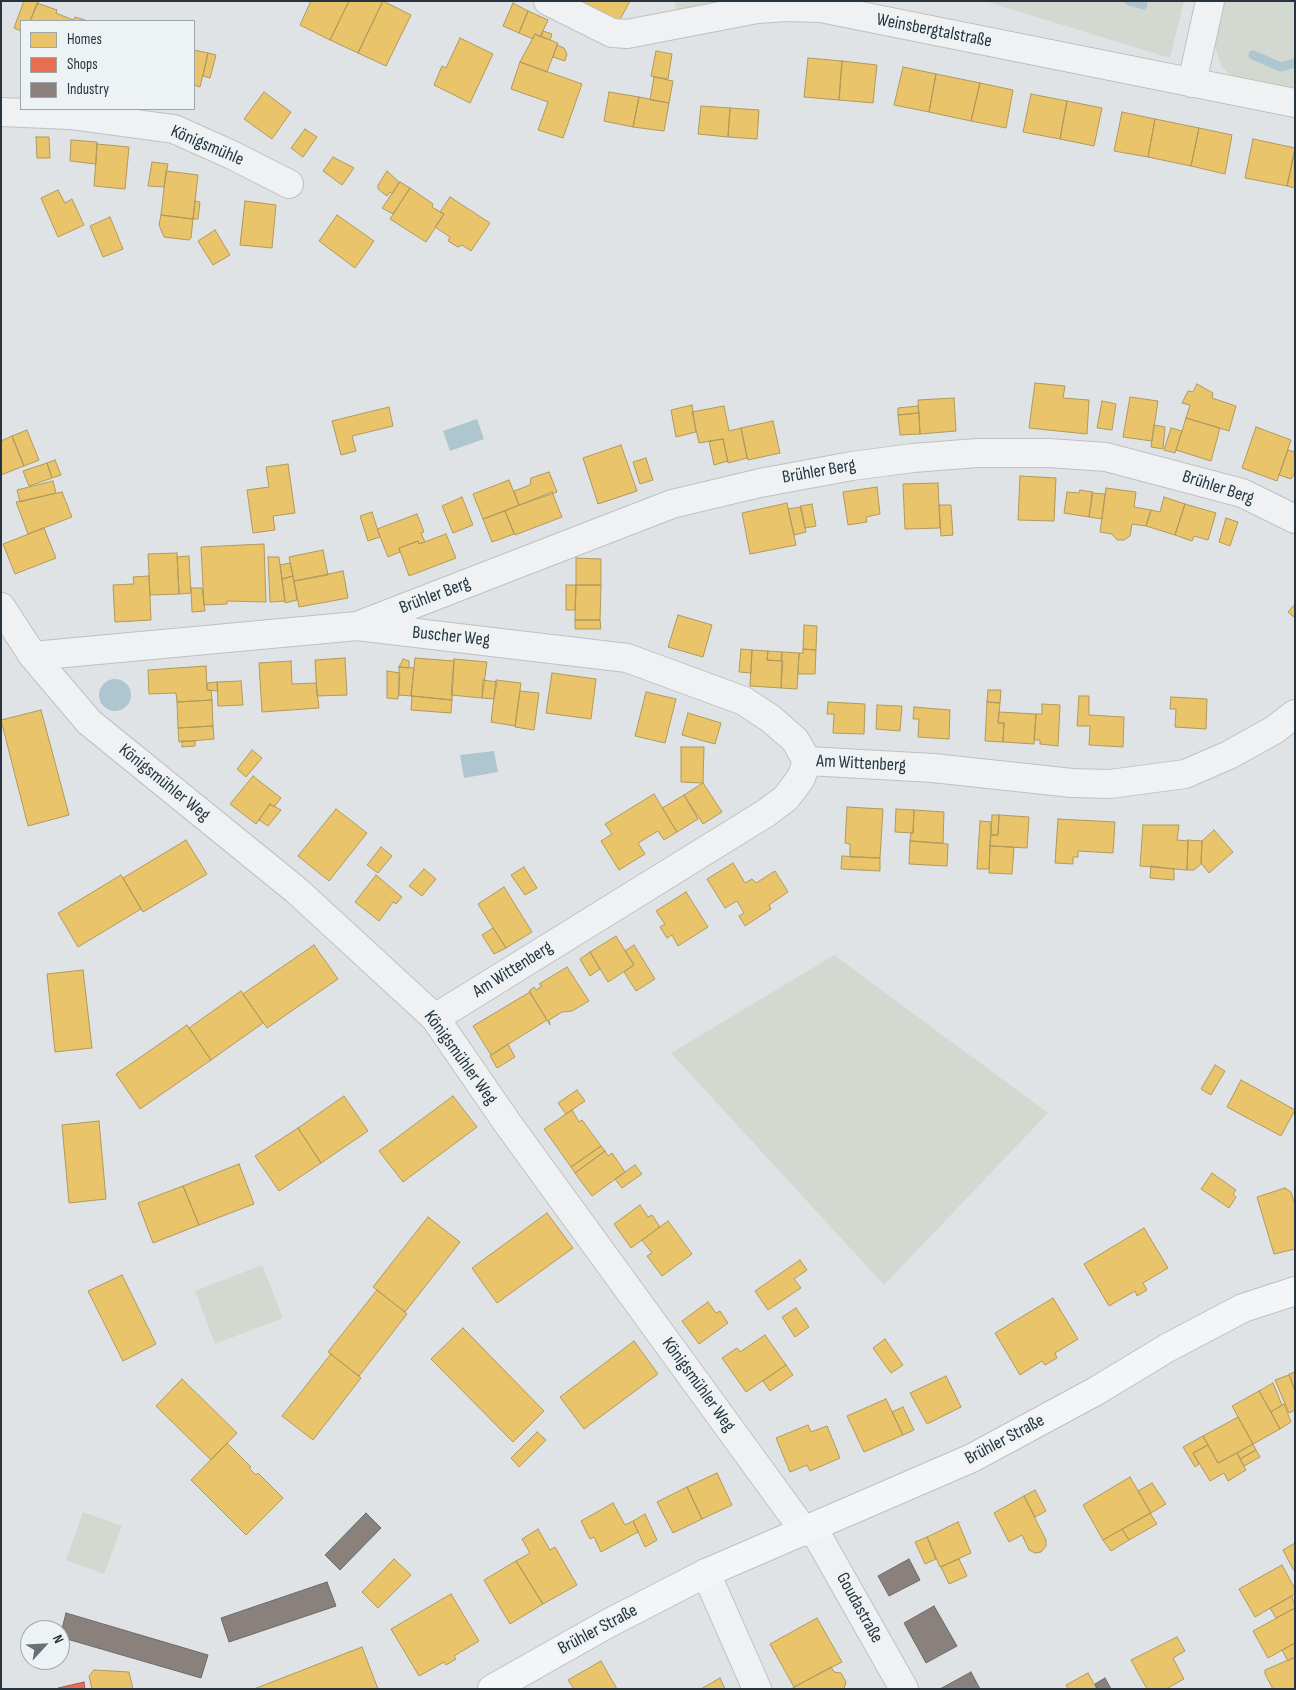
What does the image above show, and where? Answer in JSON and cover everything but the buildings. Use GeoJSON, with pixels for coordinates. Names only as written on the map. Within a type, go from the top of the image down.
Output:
{"type":"FeatureCollection","features":[{"type":"Feature","properties":{"kind":"main road","name":"Brühler Straße"},"geometry":{"type":"LineString","coordinates":[[492,1689],[607,1624],[706,1573],[972,1458],[1096,1391],[1167,1348],[1243,1308],[1295,1291]]}},
{"type":"Feature","properties":{"kind":"street","name":"Weinsbergtalstraße"},"geometry":{"type":"LineString","coordinates":[[548,1],[612,33],[626,34],[757,9],[788,7],[821,8],[1295,103]]}},
{"type":"Feature","properties":{"kind":"street"},"geometry":{"type":"LineString","coordinates":[[1192,83],[1210,1]]}},
{"type":"Feature","properties":{"kind":"street","name":"Königsmühle"},"geometry":{"type":"LineString","coordinates":[[1,112],[62,114],[174,129],[232,155],[289,184]]}},
{"type":"Feature","properties":{"kind":"street","name":"Brühler Berg"},"geometry":{"type":"LineString","coordinates":[[357,626],[672,504],[760,483],[852,466],[913,458],[978,453],[1040,453],[1106,458],[1242,493],[1295,519]]}},
{"type":"Feature","properties":{"kind":"street","name":"Königsmühler Weg"},"geometry":{"type":"LineString","coordinates":[[1,608],[33,656],[89,722],[296,890],[435,1018],[508,1124],[809,1530]]}},
{"type":"Feature","properties":{"kind":"street","name":"Buscher Weg"},"geometry":{"type":"LineString","coordinates":[[33,656],[357,626],[627,658],[744,701],[771,719],[795,740],[806,761]]}},
{"type":"Feature","properties":{"kind":"street","name":"Am Wittenberg"},"geometry":{"type":"LineString","coordinates":[[435,1018],[766,813],[786,798],[801,778],[806,761],[933,768],[1072,783],[1110,784],[1185,774],[1229,755],[1274,730],[1295,714]]}},
{"type":"Feature","properties":{"kind":"street","name":"Goudastraße"},"geometry":{"type":"LineString","coordinates":[[809,1530],[904,1689]]}},
{"type":"Feature","properties":{"kind":"street"},"geometry":{"type":"LineString","coordinates":[[706,1573],[757,1689]]}},
{"type":"Feature","properties":{"kind":"shaded area"},"geometry":{"type":"Polygon","coordinates":[[[674,1],[720,1],[677,10],[674,1]]]}},
{"type":"Feature","properties":{"kind":"shaded area"},"geometry":{"type":"Polygon","coordinates":[[[984,1],[1184,1],[1170,58],[984,1]]]}},
{"type":"Feature","properties":{"kind":"shaded area"},"geometry":{"type":"Polygon","coordinates":[[[1221,1],[1295,1],[1295,90],[1232,77],[1221,66],[1213,40],[1221,1]]]}},
{"type":"Feature","properties":{"kind":"shaded area"},"geometry":{"type":"Polygon","coordinates":[[[834,955],[1048,1113],[884,1285],[671,1053],[834,955]]]}},
{"type":"Feature","properties":{"kind":"shaded area"},"geometry":{"type":"Polygon","coordinates":[[[262,1265],[283,1318],[215,1344],[195,1291],[262,1265]]]}},
{"type":"Feature","properties":{"kind":"shaded area"},"geometry":{"type":"Polygon","coordinates":[[[83,1512],[122,1526],[104,1574],[66,1560],[83,1512]]]}},
{"type":"Feature","properties":{"kind":"water"},"geometry":{"type":"Polygon","coordinates":[[[477,419],[484,439],[450,451],[443,431],[477,419]]]}},
{"type":"Feature","properties":{"kind":"water"},"geometry":{"type":"Polygon","coordinates":[[[115,679],[126,684],[131,695],[126,706],[115,711],[104,706],[99,695],[104,684],[115,679]]]}},
{"type":"Feature","properties":{"kind":"water"},"geometry":{"type":"Polygon","coordinates":[[[494,751],[498,772],[464,778],[460,755],[494,751]]]}},
{"type":"Feature","properties":{"kind":"waterway"},"geometry":{"type":"LineString","coordinates":[[1129,1],[1143,5]]}},
{"type":"Feature","properties":{"kind":"waterway"},"geometry":{"type":"LineString","coordinates":[[1253,55],[1281,67],[1295,63]]}}]}
